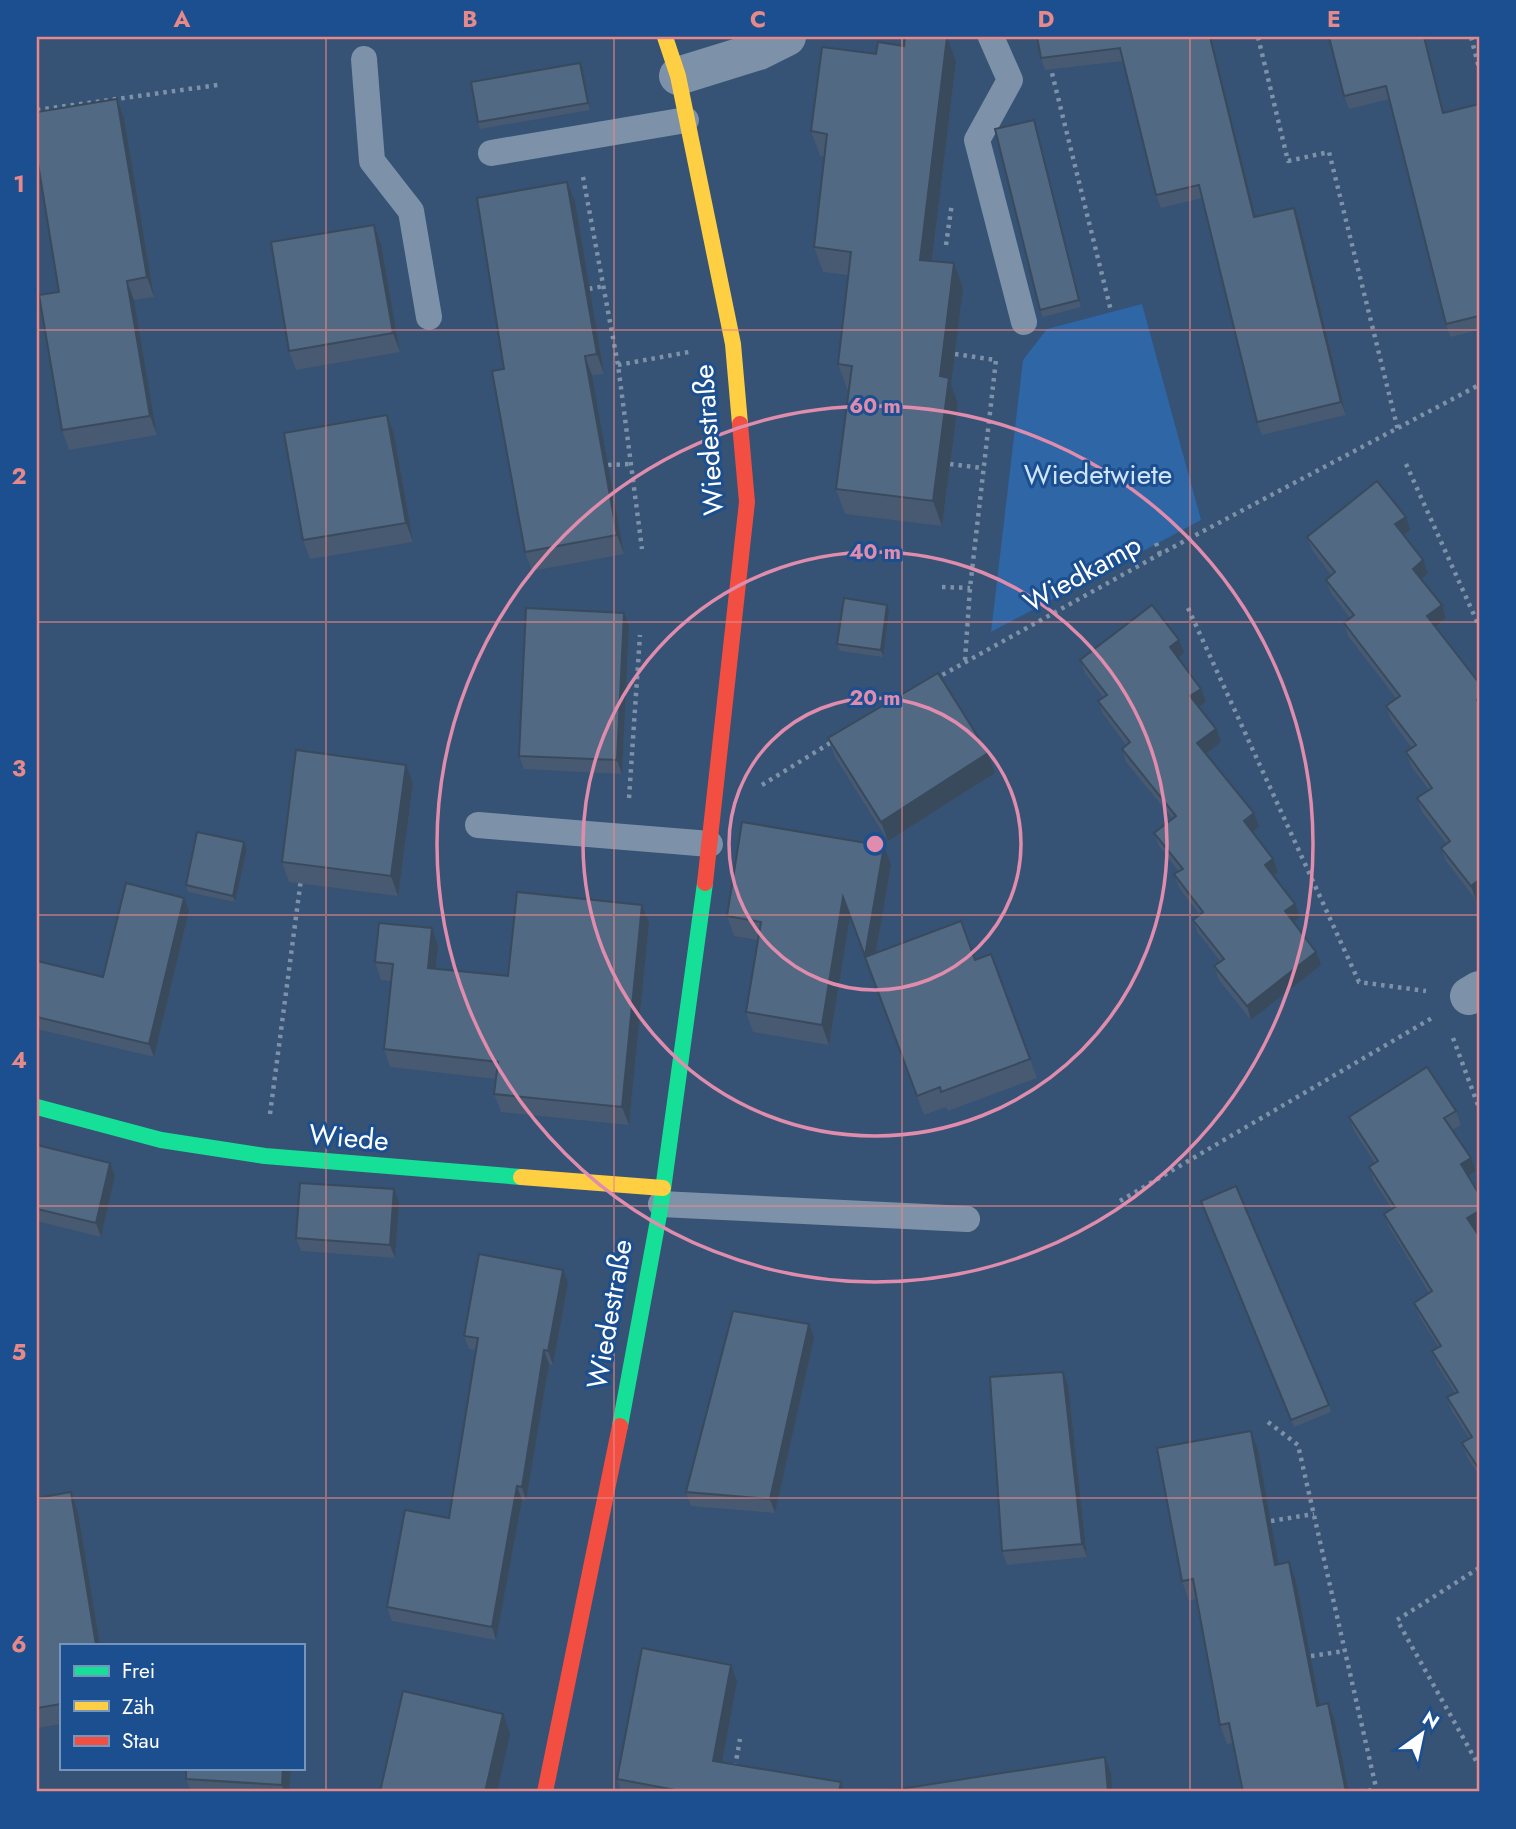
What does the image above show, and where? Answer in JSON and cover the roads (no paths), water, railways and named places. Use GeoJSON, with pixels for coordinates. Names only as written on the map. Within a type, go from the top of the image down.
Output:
{"type":"FeatureCollection","features":[{"type":"Feature","properties":{"kind":"street","name":"Wiedestraße"},"geometry":{"type":"LineString","coordinates":[[545,1792],[616,1448],[662,1196],[710,844],[747,502],[733,344],[678,76],[666,37]]}},
{"type":"Feature","properties":{"kind":"street"},"geometry":{"type":"LineString","coordinates":[[678,76],[759,51],[787,37]]}},
{"type":"Feature","properties":{"kind":"street","name":"Wiede"},"geometry":{"type":"LineString","coordinates":[[37,1107],[161,1140],[265,1156],[662,1196]]}},
{"type":"Feature","properties":{"kind":"lane"},"geometry":{"type":"LineString","coordinates":[[990,37],[1010,80],[977,140],[1024,322]]}},
{"type":"Feature","properties":{"kind":"lane"},"geometry":{"type":"LineString","coordinates":[[364,59],[372,161],[411,211],[429,317]]}},
{"type":"Feature","properties":{"kind":"lane"},"geometry":{"type":"LineString","coordinates":[[491,153],[686,120]]}},
{"type":"Feature","properties":{"kind":"lane"},"geometry":{"type":"LineString","coordinates":[[478,825],[710,844]]}},
{"type":"Feature","properties":{"kind":"lane"},"geometry":{"type":"LineString","coordinates":[[662,1196],[967,1219]]}},
{"type":"Feature","properties":{"kind":"park label","name":"Wiedetwiete"},"geometry":{"type":"Point","coordinates":[1098,474]}}]}
